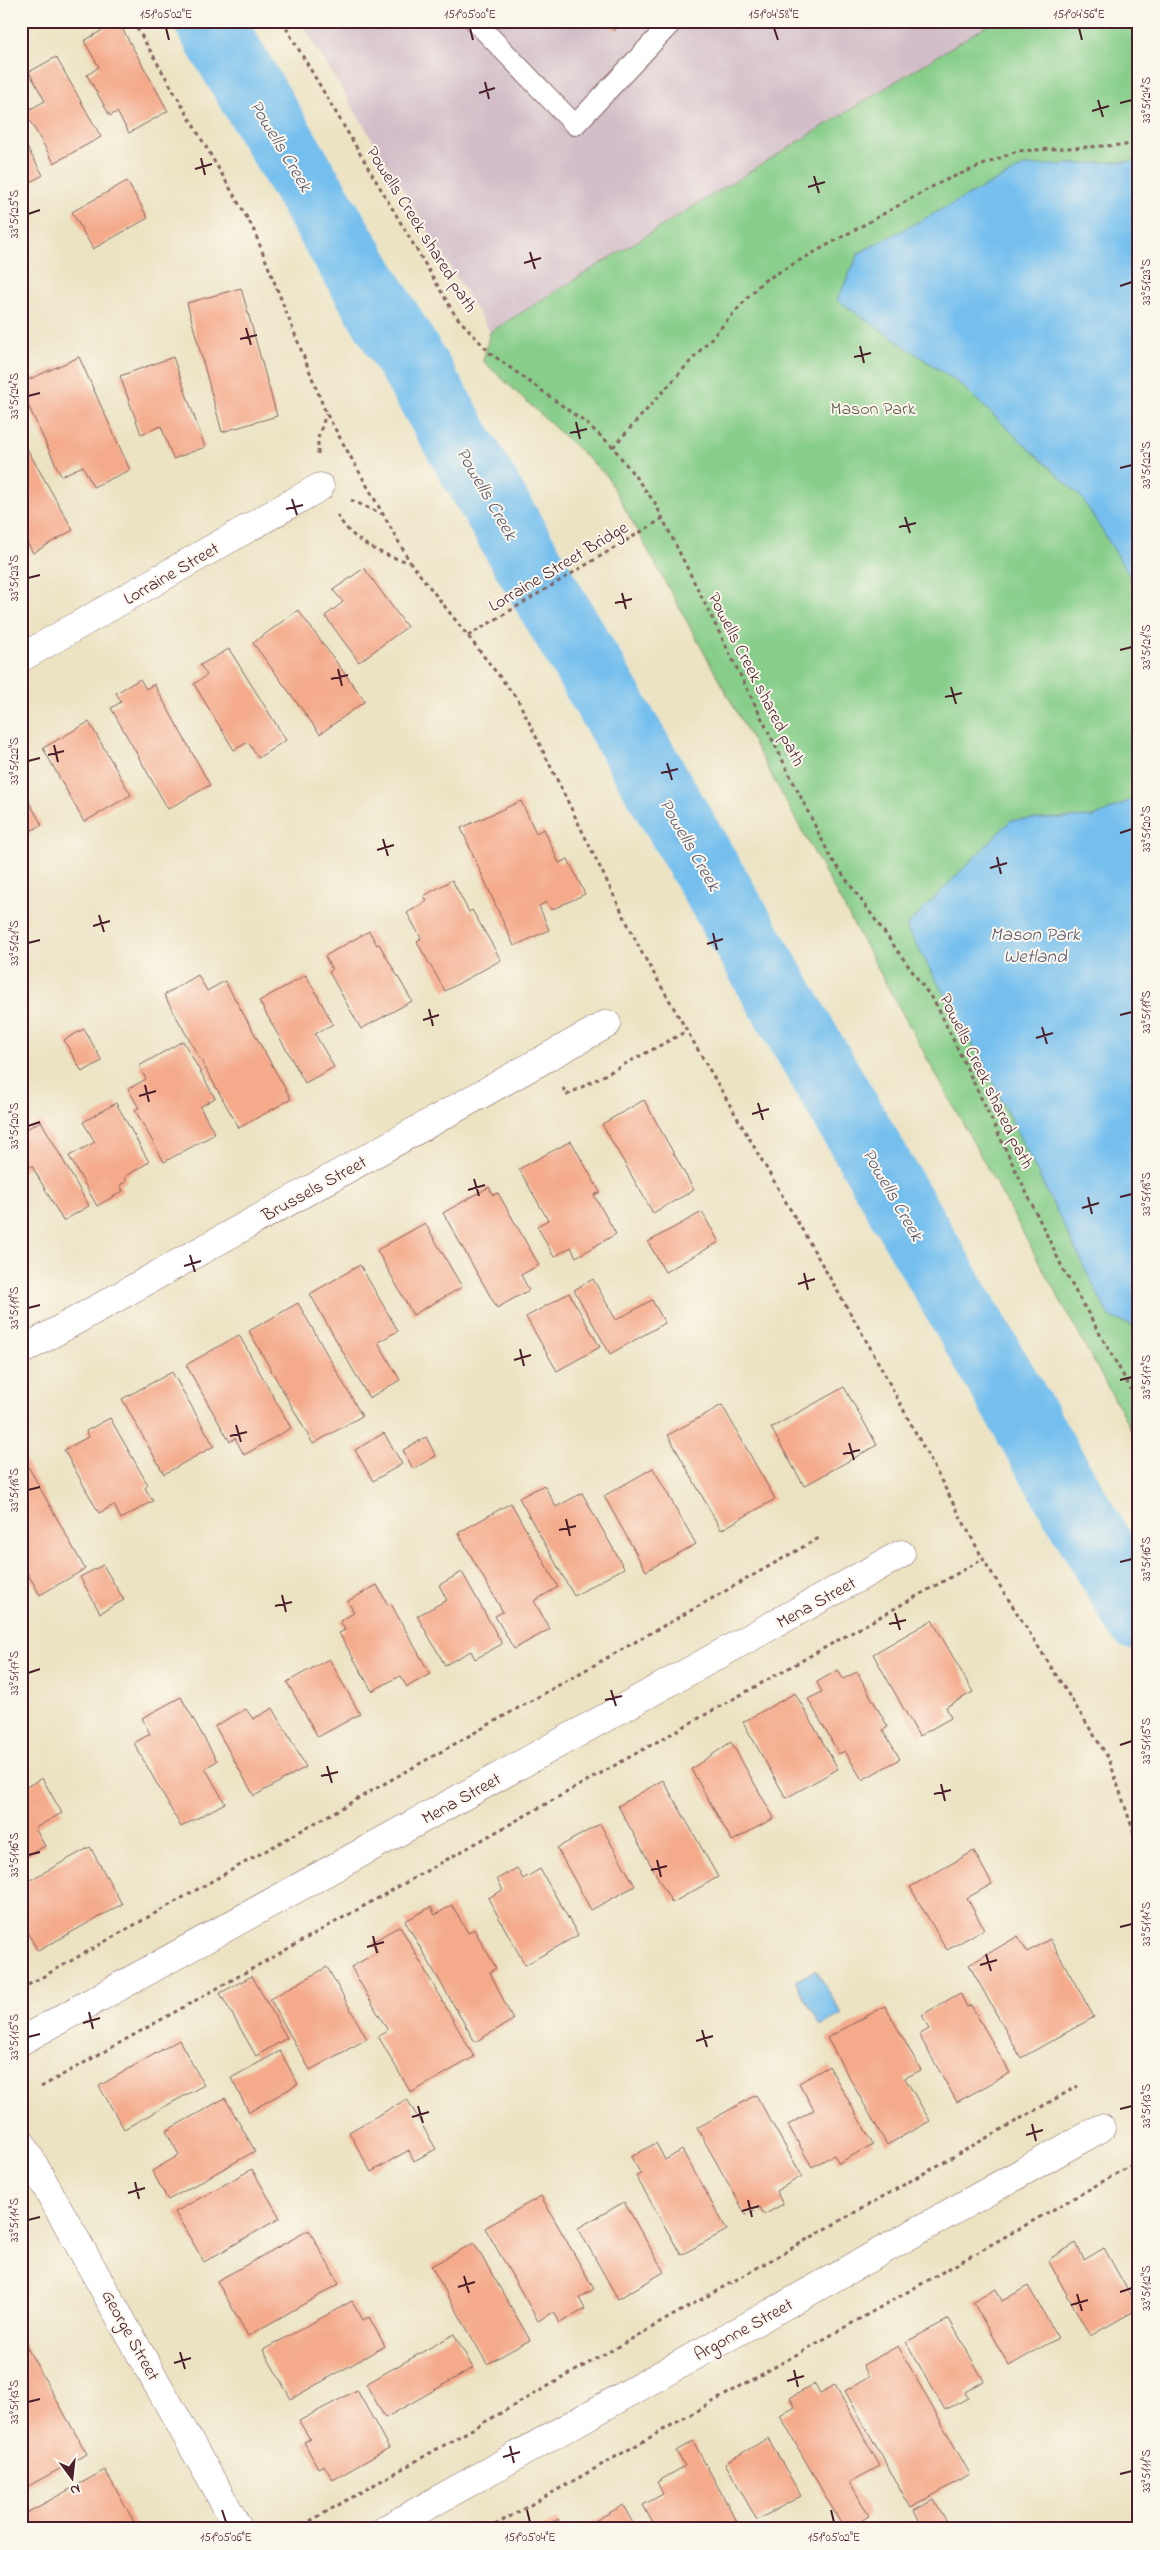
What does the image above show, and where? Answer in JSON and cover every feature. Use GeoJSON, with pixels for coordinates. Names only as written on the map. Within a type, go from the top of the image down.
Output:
{"type":"FeatureCollection","features":[{"type":"Feature","properties":{"kind":"street","name":"Lorraine Street"},"geometry":{"type":"LineString","coordinates":[[21,658],[320,488]]}},
{"type":"Feature","properties":{"kind":"street","name":"Brussels Street"},"geometry":{"type":"LineString","coordinates":[[21,1351],[607,1024]]}},
{"type":"Feature","properties":{"kind":"street","name":"Mena Street"},"geometry":{"type":"LineString","coordinates":[[21,2041],[901,1554]]}},
{"type":"Feature","properties":{"kind":"street","name":"Argonne Street"},"geometry":{"type":"LineString","coordinates":[[386,2529],[1101,2128]]}},
{"type":"Feature","properties":{"kind":"street","name":"George Street"},"geometry":{"type":"LineString","coordinates":[[21,2142],[239,2529]]}},
{"type":"Feature","properties":{"kind":"lane"},"geometry":{"type":"LineString","coordinates":[[475,21],[575,125],[673,21]]}},
{"type":"Feature","properties":{"kind":"path"},"geometry":{"type":"LineString","coordinates":[[133,21],[253,228],[326,413],[410,562],[518,700],[642,953],[872,1349],[983,1559],[1108,1759],[1139,1848]]}},
{"type":"Feature","properties":{"kind":"path","name":"Powells Creek shared path"},"geometry":{"type":"LineString","coordinates":[[282,21],[455,315],[490,353],[586,423],[613,447],[655,503],[831,858],[937,1006],[1063,1269],[1139,1403]]}},
{"type":"Feature","properties":{"kind":"path"},"geometry":{"type":"LineString","coordinates":[[613,447],[762,282],[794,262],[941,182],[1017,151],[1139,144]]}},
{"type":"Feature","properties":{"kind":"path","name":"Lorraine Street Bridge"},"geometry":{"type":"LineString","coordinates":[[468,636],[662,519]]}},
{"type":"Feature","properties":{"kind":"path"},"geometry":{"type":"LineString","coordinates":[[546,1058],[568,1096],[687,1031]]}},
{"type":"Feature","properties":{"kind":"path"},"geometry":{"type":"LineString","coordinates":[[21,1989],[818,1538]]}},
{"type":"Feature","properties":{"kind":"path"},"geometry":{"type":"LineString","coordinates":[[41,2087],[983,1559]]}},
{"type":"Feature","properties":{"kind":"path"},"geometry":{"type":"LineString","coordinates":[[296,2529],[1078,2086]]}},
{"type":"Feature","properties":{"kind":"path"},"geometry":{"type":"LineString","coordinates":[[488,2529],[1139,2161]]}},
{"type":"Feature","properties":{"kind":"shaded area"},"geometry":{"type":"Polygon","coordinates":[[[300,21],[994,21],[490,332],[300,21]]]}},
{"type":"Feature","properties":{"kind":"green space","name":"Mason Park"},"geometry":{"type":"Polygon","coordinates":[[[994,21],[1139,21],[1139,1444],[607,476],[483,361],[490,332],[994,21]]]}},
{"type":"Feature","properties":{"kind":"water"},"geometry":{"type":"Polygon","coordinates":[[[1139,161],[1139,591],[1082,498],[960,384],[837,300],[859,253],[1024,166],[1139,161]]]}},
{"type":"Feature","properties":{"kind":"water","name":"Mason Park Wetland"},"geometry":{"type":"Polygon","coordinates":[[[1139,796],[1139,1327],[1109,1317],[979,1055],[906,927],[1011,820],[1094,817],[1139,796]]]}},
{"type":"Feature","properties":{"kind":"water"},"geometry":{"type":"Polygon","coordinates":[[[816,1970],[842,2014],[821,2026],[795,1981],[816,1970]]]}},
{"type":"Feature","properties":{"kind":"building"},"geometry":{"type":"Polygon","coordinates":[[[118,21],[168,111],[129,133],[117,112],[110,116],[87,75],[99,67],[84,41],[118,21]]]}},
{"type":"Feature","properties":{"kind":"building"},"geometry":{"type":"Polygon","coordinates":[[[604,21],[624,21],[614,31],[604,21]]]}},
{"type":"Feature","properties":{"kind":"building"},"geometry":{"type":"Polygon","coordinates":[[[56,57],[101,137],[54,163],[25,112],[45,101],[29,72],[56,57]]]}},
{"type":"Feature","properties":{"kind":"building"},"geometry":{"type":"Polygon","coordinates":[[[21,137],[43,175],[21,187],[21,137]]]}},
{"type":"Feature","properties":{"kind":"building"},"geometry":{"type":"Polygon","coordinates":[[[127,181],[148,218],[93,249],[72,212],[127,181]]]}},
{"type":"Feature","properties":{"kind":"building"},"geometry":{"type":"Polygon","coordinates":[[[241,288],[277,416],[222,432],[187,303],[241,288]]]}},
{"type":"Feature","properties":{"kind":"building"},"geometry":{"type":"Polygon","coordinates":[[[79,357],[130,470],[93,487],[83,466],[61,476],[21,390],[21,383],[79,357]]]}},
{"type":"Feature","properties":{"kind":"building"},"geometry":{"type":"Polygon","coordinates":[[[173,357],[205,447],[173,459],[161,426],[141,434],[120,376],[173,357]]]}},
{"type":"Feature","properties":{"kind":"building"},"geometry":{"type":"Polygon","coordinates":[[[21,438],[73,530],[33,553],[21,532],[21,438]]]}},
{"type":"Feature","properties":{"kind":"building"},"geometry":{"type":"Polygon","coordinates":[[[364,568],[407,627],[359,662],[325,616],[343,602],[333,590],[364,568]]]}},
{"type":"Feature","properties":{"kind":"building"},"geometry":{"type":"Polygon","coordinates":[[[298,610],[365,701],[320,734],[253,643],[298,610]]]}},
{"type":"Feature","properties":{"kind":"building"},"geometry":{"type":"Polygon","coordinates":[[[229,649],[286,740],[258,758],[248,742],[234,750],[194,684],[207,675],[200,665],[229,649]]]}},
{"type":"Feature","properties":{"kind":"building"},"geometry":{"type":"Polygon","coordinates":[[[140,679],[146,689],[154,684],[210,785],[168,809],[111,708],[121,702],[116,693],[140,679]]]}},
{"type":"Feature","properties":{"kind":"building"},"geometry":{"type":"Polygon","coordinates":[[[89,722],[131,795],[84,822],[43,748],[89,722]]]}},
{"type":"Feature","properties":{"kind":"building"},"geometry":{"type":"Polygon","coordinates":[[[21,788],[42,825],[21,836],[21,788]]]}},
{"type":"Feature","properties":{"kind":"building"},"geometry":{"type":"Polygon","coordinates":[[[521,801],[536,833],[544,829],[559,863],[568,859],[585,894],[551,910],[547,902],[539,906],[549,930],[514,946],[461,828],[521,801]]]}},
{"type":"Feature","properties":{"kind":"building"},"geometry":{"type":"Polygon","coordinates":[[[452,880],[469,912],[472,910],[501,960],[445,991],[417,942],[421,938],[407,913],[427,901],[424,896],[452,880]]]}},
{"type":"Feature","properties":{"kind":"building"},"geometry":{"type":"Polygon","coordinates":[[[369,931],[377,945],[379,944],[412,1001],[361,1029],[329,972],[332,970],[325,956],[369,931]]]}},
{"type":"Feature","properties":{"kind":"building"},"geometry":{"type":"Polygon","coordinates":[[[198,975],[207,991],[225,981],[291,1099],[239,1128],[164,995],[198,975]]]}},
{"type":"Feature","properties":{"kind":"building"},"geometry":{"type":"Polygon","coordinates":[[[306,975],[333,1024],[315,1034],[334,1067],[305,1083],[259,1001],[306,975]]]}},
{"type":"Feature","properties":{"kind":"building"},"geometry":{"type":"Polygon","coordinates":[[[84,1029],[102,1061],[82,1072],[64,1040],[84,1029]]]}},
{"type":"Feature","properties":{"kind":"building"},"geometry":{"type":"Polygon","coordinates":[[[183,1041],[215,1098],[200,1107],[215,1134],[164,1162],[135,1110],[139,1108],[128,1089],[146,1079],[139,1066],[183,1041]]]}},
{"type":"Feature","properties":{"kind":"building"},"geometry":{"type":"Polygon","coordinates":[[[644,1100],[694,1190],[653,1213],[602,1124],[644,1100]]]}},
{"type":"Feature","properties":{"kind":"building"},"geometry":{"type":"Polygon","coordinates":[[[116,1103],[149,1162],[125,1177],[127,1181],[120,1185],[123,1191],[97,1206],[69,1156],[95,1142],[83,1122],[116,1103]]]}},
{"type":"Feature","properties":{"kind":"building"},"geometry":{"type":"Polygon","coordinates":[[[41,1121],[89,1206],[63,1221],[32,1166],[21,1172],[21,1132],[41,1121]]]}},
{"type":"Feature","properties":{"kind":"building"},"geometry":{"type":"Polygon","coordinates":[[[571,1141],[600,1192],[594,1195],[616,1234],[576,1257],[571,1247],[554,1257],[537,1226],[548,1220],[519,1169],[571,1141]]]}},
{"type":"Feature","properties":{"kind":"building"},"geometry":{"type":"Polygon","coordinates":[[[489,1187],[493,1195],[498,1193],[539,1265],[521,1275],[529,1290],[497,1308],[443,1213],[489,1187]]]}},
{"type":"Feature","properties":{"kind":"building"},"geometry":{"type":"Polygon","coordinates":[[[702,1212],[719,1242],[665,1272],[648,1242],[702,1212]]]}},
{"type":"Feature","properties":{"kind":"building"},"geometry":{"type":"Polygon","coordinates":[[[425,1223],[462,1287],[413,1315],[377,1250],[425,1223]]]}},
{"type":"Feature","properties":{"kind":"building"},"geometry":{"type":"Polygon","coordinates":[[[360,1265],[398,1331],[378,1342],[400,1380],[369,1398],[310,1294],[360,1265]]]}},
{"type":"Feature","properties":{"kind":"building"},"geometry":{"type":"Polygon","coordinates":[[[593,1279],[616,1320],[652,1300],[665,1323],[610,1354],[574,1290],[593,1279]]]}},
{"type":"Feature","properties":{"kind":"building"},"geometry":{"type":"Polygon","coordinates":[[[569,1293],[600,1347],[557,1371],[526,1317],[569,1293]]]}},
{"type":"Feature","properties":{"kind":"building"},"geometry":{"type":"Polygon","coordinates":[[[298,1303],[362,1416],[313,1444],[249,1331],[298,1303]]]}},
{"type":"Feature","properties":{"kind":"building"},"geometry":{"type":"Polygon","coordinates":[[[239,1335],[291,1428],[244,1455],[235,1438],[230,1442],[186,1365],[239,1335]]]}},
{"type":"Feature","properties":{"kind":"building"},"geometry":{"type":"Polygon","coordinates":[[[172,1372],[214,1446],[164,1474],[122,1399],[172,1372]]]}},
{"type":"Feature","properties":{"kind":"building"},"geometry":{"type":"Polygon","coordinates":[[[844,1387],[877,1445],[804,1486],[771,1428],[844,1387]]]}},
{"type":"Feature","properties":{"kind":"building"},"geometry":{"type":"Polygon","coordinates":[[[722,1405],[775,1499],[721,1530],[668,1435],[722,1405]]]}},
{"type":"Feature","properties":{"kind":"building"},"geometry":{"type":"Polygon","coordinates":[[[110,1418],[148,1485],[145,1488],[153,1501],[121,1519],[114,1505],[99,1513],[64,1450],[88,1437],[86,1431],[110,1418]]]}},
{"type":"Feature","properties":{"kind":"building"},"geometry":{"type":"Polygon","coordinates":[[[384,1433],[402,1464],[373,1481],[355,1450],[384,1433]]]}},
{"type":"Feature","properties":{"kind":"building"},"geometry":{"type":"Polygon","coordinates":[[[426,1437],[436,1456],[413,1469],[403,1450],[426,1437]]]}},
{"type":"Feature","properties":{"kind":"building"},"geometry":{"type":"Polygon","coordinates":[[[24,1459],[85,1569],[40,1595],[21,1562],[21,1460],[24,1459]]]}},
{"type":"Feature","properties":{"kind":"building"},"geometry":{"type":"Polygon","coordinates":[[[653,1468],[696,1544],[646,1571],[604,1496],[653,1468]]]}},
{"type":"Feature","properties":{"kind":"building"},"geometry":{"type":"Polygon","coordinates":[[[544,1485],[556,1507],[582,1493],[624,1568],[574,1596],[519,1498],[544,1485]]]}},
{"type":"Feature","properties":{"kind":"building"},"geometry":{"type":"Polygon","coordinates":[[[511,1503],[558,1587],[534,1601],[550,1629],[514,1649],[495,1616],[503,1612],[458,1533],[511,1503]]]}},
{"type":"Feature","properties":{"kind":"building"},"geometry":{"type":"Polygon","coordinates":[[[103,1565],[124,1600],[100,1613],[80,1577],[103,1565]]]}},
{"type":"Feature","properties":{"kind":"building"},"geometry":{"type":"Polygon","coordinates":[[[462,1572],[502,1644],[475,1659],[471,1651],[445,1665],[417,1616],[447,1600],[439,1585],[462,1572]]]}},
{"type":"Feature","properties":{"kind":"building"},"geometry":{"type":"Polygon","coordinates":[[[377,1585],[388,1605],[391,1604],[430,1674],[407,1687],[400,1676],[372,1691],[339,1633],[345,1630],[340,1621],[354,1613],[348,1601],[377,1585]]]}},
{"type":"Feature","properties":{"kind":"building"},"geometry":{"type":"Polygon","coordinates":[[[932,1620],[973,1692],[946,1707],[951,1718],[919,1736],[873,1654],[932,1620]]]}},
{"type":"Feature","properties":{"kind":"building"},"geometry":{"type":"Polygon","coordinates":[[[329,1659],[360,1714],[318,1737],[287,1682],[329,1659]]]}},
{"type":"Feature","properties":{"kind":"building"},"geometry":{"type":"Polygon","coordinates":[[[838,1670],[843,1679],[857,1672],[888,1727],[883,1730],[900,1759],[862,1780],[845,1751],[839,1754],[808,1699],[822,1692],[817,1682],[838,1670]]]}},
{"type":"Feature","properties":{"kind":"building"},"geometry":{"type":"Polygon","coordinates":[[[795,1693],[838,1769],[786,1798],[743,1722],[795,1693]]]}},
{"type":"Feature","properties":{"kind":"building"},"geometry":{"type":"Polygon","coordinates":[[[181,1697],[217,1761],[205,1768],[225,1803],[181,1827],[134,1743],[150,1734],[142,1718],[181,1697]]]}},
{"type":"Feature","properties":{"kind":"building"},"geometry":{"type":"Polygon","coordinates":[[[273,1708],[306,1767],[254,1796],[215,1726],[246,1709],[253,1719],[273,1708]]]}},
{"type":"Feature","properties":{"kind":"building"},"geometry":{"type":"Polygon","coordinates":[[[731,1742],[774,1818],[732,1841],[691,1769],[731,1742]]]}},
{"type":"Feature","properties":{"kind":"building"},"geometry":{"type":"Polygon","coordinates":[[[42,1778],[62,1813],[35,1828],[45,1846],[21,1859],[21,1790],[42,1778]]]}},
{"type":"Feature","properties":{"kind":"building"},"geometry":{"type":"Polygon","coordinates":[[[663,1780],[718,1877],[672,1903],[618,1806],[663,1780]]]}},
{"type":"Feature","properties":{"kind":"building"},"geometry":{"type":"Polygon","coordinates":[[[600,1824],[635,1886],[591,1910],[557,1848],[600,1824]]]}},
{"type":"Feature","properties":{"kind":"building"},"geometry":{"type":"Polygon","coordinates":[[[90,1847],[122,1904],[38,1951],[21,1922],[21,1885],[90,1847]]]}},
{"type":"Feature","properties":{"kind":"building"},"geometry":{"type":"Polygon","coordinates":[[[974,1851],[992,1884],[967,1898],[984,1929],[947,1950],[910,1887],[974,1851]]]}},
{"type":"Feature","properties":{"kind":"building"},"geometry":{"type":"Polygon","coordinates":[[[517,1868],[523,1879],[540,1869],[578,1935],[525,1965],[488,1898],[503,1890],[497,1879],[517,1868]]]}},
{"type":"Feature","properties":{"kind":"building"},"geometry":{"type":"Polygon","coordinates":[[[452,1905],[468,1933],[474,1929],[496,1968],[490,1972],[513,2020],[475,2042],[405,1921],[431,1907],[435,1915],[452,1905]]]}},
{"type":"Feature","properties":{"kind":"building"},"geometry":{"type":"Polygon","coordinates":[[[400,1926],[474,2057],[411,2093],[378,2036],[388,2031],[351,1967],[378,1952],[372,1942],[400,1926]]]}},
{"type":"Feature","properties":{"kind":"building"},"geometry":{"type":"Polygon","coordinates":[[[1018,1936],[1027,1952],[1050,1939],[1094,2017],[1021,2058],[969,1965],[1018,1936]]]}},
{"type":"Feature","properties":{"kind":"building"},"geometry":{"type":"Polygon","coordinates":[[[327,1967],[367,2039],[310,2070],[270,1999],[327,1967]]]}},
{"type":"Feature","properties":{"kind":"building"},"geometry":{"type":"Polygon","coordinates":[[[252,1976],[287,2038],[256,2056],[220,1993],[252,1976]]]}},
{"type":"Feature","properties":{"kind":"building"},"geometry":{"type":"Polygon","coordinates":[[[960,1993],[967,2007],[971,2005],[1010,2073],[957,2102],[919,2035],[929,2029],[922,2015],[960,1993]]]}},
{"type":"Feature","properties":{"kind":"building"},"geometry":{"type":"Polygon","coordinates":[[[885,2006],[921,2070],[905,2078],[930,2121],[887,2145],[827,2038],[885,2006]]]}},
{"type":"Feature","properties":{"kind":"building"},"geometry":{"type":"Polygon","coordinates":[[[179,2040],[204,2085],[124,2129],[99,2086],[179,2040]]]}},
{"type":"Feature","properties":{"kind":"building"},"geometry":{"type":"Polygon","coordinates":[[[280,2051],[298,2084],[249,2112],[231,2078],[280,2051]]]}},
{"type":"Feature","properties":{"kind":"building"},"geometry":{"type":"Polygon","coordinates":[[[829,2066],[873,2144],[839,2163],[834,2155],[812,2167],[788,2125],[814,2110],[799,2083],[829,2066]]]}},
{"type":"Feature","properties":{"kind":"building"},"geometry":{"type":"Polygon","coordinates":[[[756,2095],[802,2176],[776,2191],[783,2204],[764,2215],[760,2207],[746,2215],[697,2128],[756,2095]]]}},
{"type":"Feature","properties":{"kind":"building"},"geometry":{"type":"Polygon","coordinates":[[[225,2098],[255,2151],[168,2200],[152,2171],[179,2155],[166,2131],[225,2098]]]}},
{"type":"Feature","properties":{"kind":"building"},"geometry":{"type":"Polygon","coordinates":[[[407,2099],[436,2149],[414,2161],[409,2150],[371,2172],[349,2132],[407,2099]]]}},
{"type":"Feature","properties":{"kind":"building"},"geometry":{"type":"Polygon","coordinates":[[[656,2143],[665,2160],[682,2150],[727,2230],[681,2255],[636,2176],[641,2174],[631,2157],[656,2143]]]}},
{"type":"Feature","properties":{"kind":"building"},"geometry":{"type":"Polygon","coordinates":[[[252,2169],[280,2218],[204,2262],[175,2212],[252,2169]]]}},
{"type":"Feature","properties":{"kind":"building"},"geometry":{"type":"Polygon","coordinates":[[[541,2196],[594,2289],[579,2298],[585,2309],[560,2323],[554,2312],[538,2321],[485,2228],[541,2196]]]}},
{"type":"Feature","properties":{"kind":"building"},"geometry":{"type":"Polygon","coordinates":[[[624,2202],[664,2272],[618,2299],[578,2228],[624,2202]]]}},
{"type":"Feature","properties":{"kind":"building"},"geometry":{"type":"Polygon","coordinates":[[[309,2230],[339,2284],[248,2336],[217,2281],[309,2230]]]}},
{"type":"Feature","properties":{"kind":"building"},"geometry":{"type":"Polygon","coordinates":[[[474,2243],[530,2340],[487,2364],[431,2266],[474,2243]]]}},
{"type":"Feature","properties":{"kind":"building"},"geometry":{"type":"Polygon","coordinates":[[[1076,2243],[1084,2260],[1104,2248],[1138,2309],[1090,2336],[1048,2260],[1076,2243]]]}},
{"type":"Feature","properties":{"kind":"building"},"geometry":{"type":"Polygon","coordinates":[[[1028,2286],[1058,2338],[1009,2366],[973,2302],[996,2289],[1002,2301],[1028,2286]]]}},
{"type":"Feature","properties":{"kind":"building"},"geometry":{"type":"Polygon","coordinates":[[[352,2301],[363,2320],[369,2317],[385,2346],[291,2399],[263,2350],[352,2301]]]}},
{"type":"Feature","properties":{"kind":"building"},"geometry":{"type":"Polygon","coordinates":[[[949,2319],[984,2381],[965,2392],[968,2398],[945,2410],[906,2342],[949,2319]]]}},
{"type":"Feature","properties":{"kind":"building"},"geometry":{"type":"Polygon","coordinates":[[[454,2334],[473,2368],[385,2418],[366,2384],[454,2334]]]}},
{"type":"Feature","properties":{"kind":"building"},"geometry":{"type":"Polygon","coordinates":[[[21,2337],[87,2454],[21,2490],[21,2337]]]}},
{"type":"Feature","properties":{"kind":"building"},"geometry":{"type":"Polygon","coordinates":[[[898,2346],[970,2474],[911,2508],[845,2391],[869,2377],[863,2365],[898,2346]]]}},
{"type":"Feature","properties":{"kind":"building"},"geometry":{"type":"Polygon","coordinates":[[[815,2384],[820,2393],[835,2385],[880,2466],[850,2482],[869,2516],[847,2529],[844,2529],[780,2416],[795,2407],[790,2398],[815,2384]]]}},
{"type":"Feature","properties":{"kind":"building"},"geometry":{"type":"Polygon","coordinates":[[[357,2390],[389,2448],[333,2480],[324,2465],[318,2468],[304,2442],[310,2439],[299,2421],[357,2390]]]}},
{"type":"Feature","properties":{"kind":"building"},"geometry":{"type":"Polygon","coordinates":[[[768,2438],[801,2496],[757,2520],[725,2463],[768,2438]]]}},
{"type":"Feature","properties":{"kind":"building"},"geometry":{"type":"Polygon","coordinates":[[[693,2441],[741,2529],[656,2529],[643,2505],[663,2494],[657,2482],[685,2466],[676,2451],[693,2441]]]}},
{"type":"Feature","properties":{"kind":"building"},"geometry":{"type":"Polygon","coordinates":[[[105,2470],[138,2529],[21,2529],[21,2516],[105,2470]]]}},
{"type":"Feature","properties":{"kind":"building"},"geometry":{"type":"Polygon","coordinates":[[[934,2499],[951,2529],[924,2529],[914,2511],[934,2499]]]}},
{"type":"Feature","properties":{"kind":"building"},"geometry":{"type":"Polygon","coordinates":[[[623,2505],[636,2529],[581,2529],[623,2505]]]}},
{"type":"Feature","properties":{"kind":"building"},"geometry":{"type":"Polygon","coordinates":[[[558,2519],[563,2529],[540,2529],[558,2519]]]}},
{"type":"Feature","properties":{"kind":"waterway","name":"Powells Creek"},"geometry":{"type":"LineString","coordinates":[[209,21],[434,400],[1139,1617]]}}]}
